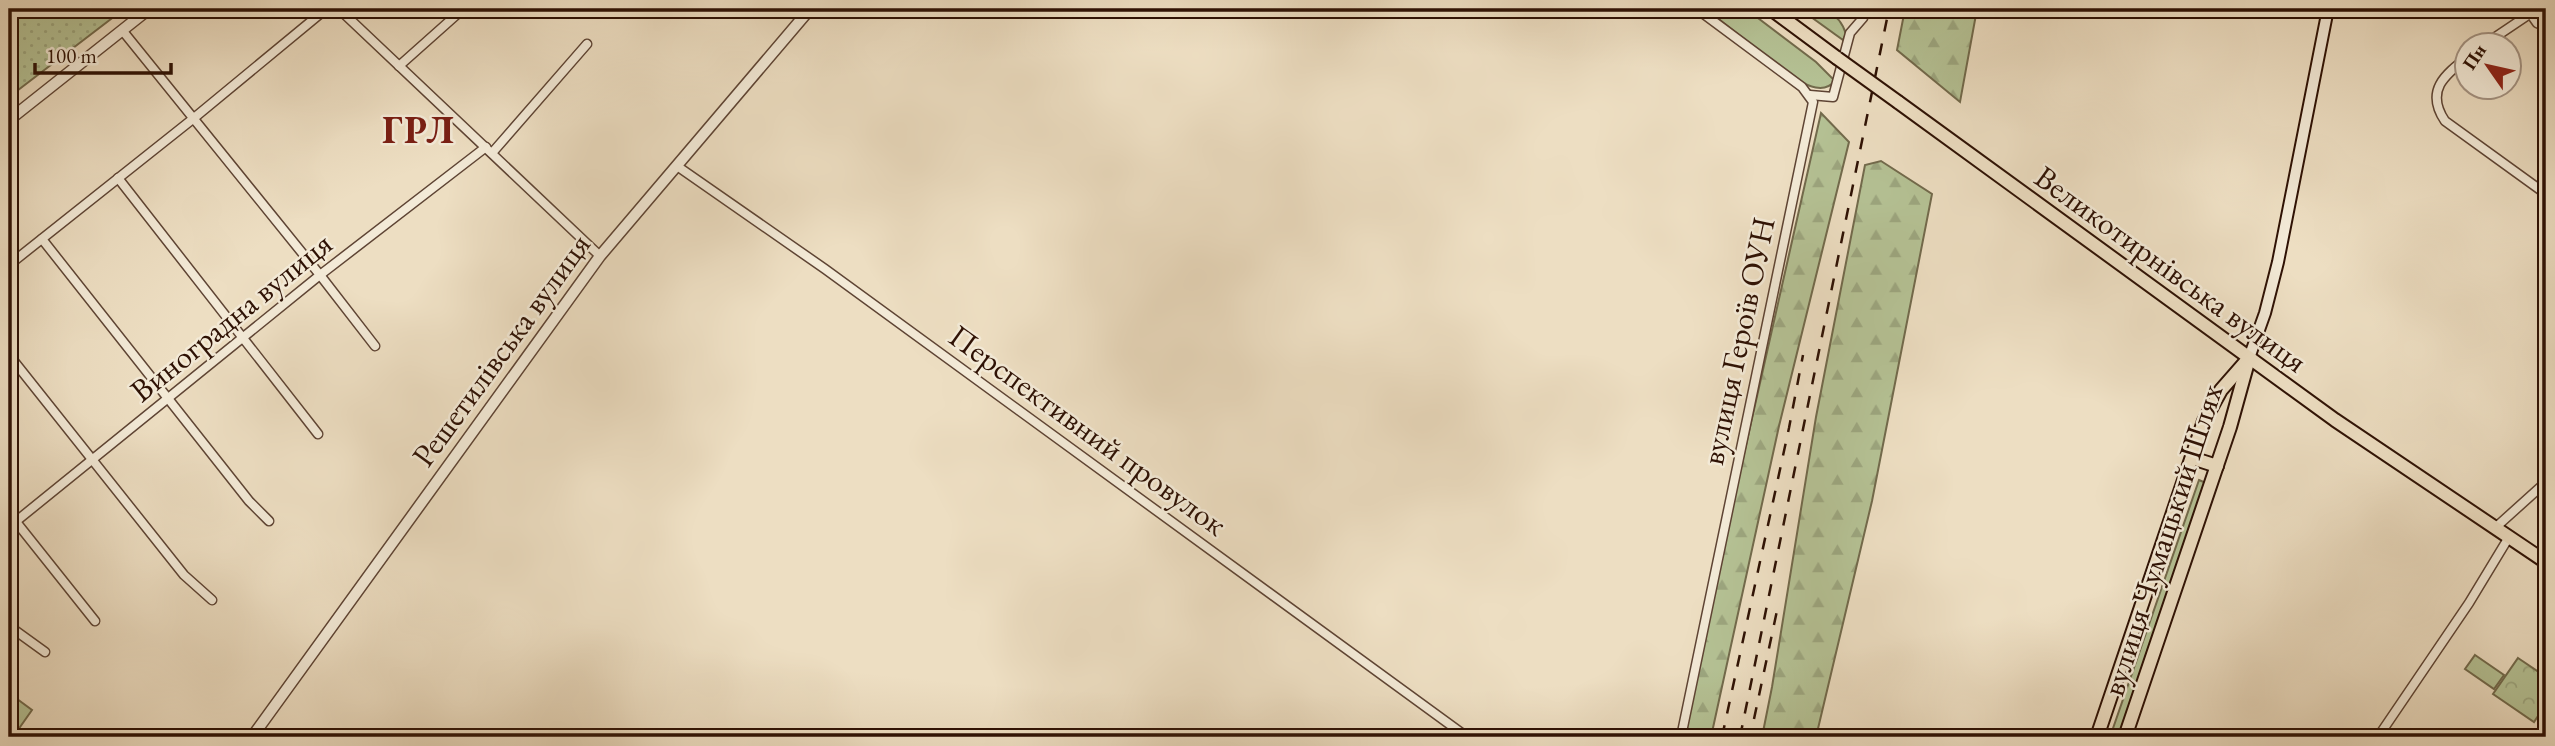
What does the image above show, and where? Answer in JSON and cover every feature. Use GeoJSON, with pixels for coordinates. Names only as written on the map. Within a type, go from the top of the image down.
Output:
{"type":"FeatureCollection","features":[{"type":"Feature","properties":{"kind":"main road","name":"Великотирнівська вулиця"},"geometry":{"type":"LineString","coordinates":[[1772,9],[2357,436],[2546,562]]}},
{"type":"Feature","properties":{"kind":"main road","name":"вулиця Чумацький Шлях"},"geometry":{"type":"LineString","coordinates":[[2124,737],[2230,428],[2249,358],[2265,313],[2278,262],[2328,9]]}},
{"type":"Feature","properties":{"kind":"main road","name":"вулиця Чумацький Шлях"},"geometry":{"type":"LineString","coordinates":[[2097,737],[2204,421],[2221,390],[2249,358]]}},
{"type":"Feature","properties":{"kind":"main road"},"geometry":{"type":"LineString","coordinates":[[2192,458],[2217,466]]}},
{"type":"Feature","properties":{"kind":"street"},"geometry":{"type":"LineString","coordinates":[[9,120],[149,9]]}},
{"type":"Feature","properties":{"kind":"street"},"geometry":{"type":"LineString","coordinates":[[9,265],[326,9]]}},
{"type":"Feature","properties":{"kind":"street"},"geometry":{"type":"LineString","coordinates":[[339,9],[600,256]]}},
{"type":"Feature","properties":{"kind":"street"},"geometry":{"type":"LineString","coordinates":[[400,66],[463,9]]}},
{"type":"Feature","properties":{"kind":"street","name":"Решетилівська вулиця"},"geometry":{"type":"LineString","coordinates":[[252,737],[600,256],[810,9]]}},
{"type":"Feature","properties":{"kind":"street"},"geometry":{"type":"LineString","coordinates":[[1698,9],[1810,94],[1833,97],[1850,33],[1863,18],[1865,9]]}},
{"type":"Feature","properties":{"kind":"street"},"geometry":{"type":"LineString","coordinates":[[2503,32],[2534,11],[2537,23],[2546,27]]}},
{"type":"Feature","properties":{"kind":"street"},"geometry":{"type":"LineString","coordinates":[[122,30],[375,346]]}},
{"type":"Feature","properties":{"kind":"street","name":"Виноградна вулиця"},"geometry":{"type":"LineString","coordinates":[[12,524],[320,275],[489,150],[587,44]]}},
{"type":"Feature","properties":{"kind":"street"},"geometry":{"type":"LineString","coordinates":[[2454,67],[2435,95],[2436,108],[2445,121],[2546,194]]}},
{"type":"Feature","properties":{"kind":"street","name":"вулиця Героїв ОУН"},"geometry":{"type":"LineString","coordinates":[[1681,737],[1813,102],[1810,94]]}},
{"type":"Feature","properties":{"kind":"street","name":"Перспективний провулок"},"geometry":{"type":"LineString","coordinates":[[677,166],[825,269],[1467,737]]}},
{"type":"Feature","properties":{"kind":"street"},"geometry":{"type":"LineString","coordinates":[[118,178],[318,434]]}},
{"type":"Feature","properties":{"kind":"street"},"geometry":{"type":"LineString","coordinates":[[42,239],[249,501],[269,521]]}},
{"type":"Feature","properties":{"kind":"street"},"geometry":{"type":"LineString","coordinates":[[2546,302],[2543,311],[2546,331]]}},
{"type":"Feature","properties":{"kind":"street"},"geometry":{"type":"LineString","coordinates":[[9,355],[184,575],[212,600]]}},
{"type":"Feature","properties":{"kind":"street"},"geometry":{"type":"LineString","coordinates":[[2495,528],[2546,482]]}},
{"type":"Feature","properties":{"kind":"street"},"geometry":{"type":"LineString","coordinates":[[9,513],[12,524],[95,621]]}},
{"type":"Feature","properties":{"kind":"street"},"geometry":{"type":"LineString","coordinates":[[2378,737],[2469,603],[2509,537]]}},
{"type":"Feature","properties":{"kind":"street"},"geometry":{"type":"LineString","coordinates":[[9,626],[45,652]]}},
{"type":"Feature","properties":{"kind":"green space"},"geometry":{"type":"Polygon","coordinates":[[[9,9],[124,9],[9,97],[9,9]]]}},
{"type":"Feature","properties":{"kind":"green space"},"geometry":{"type":"Polygon","coordinates":[[[1706,9],[1746,9],[1816,62],[1835,81],[1821,88],[1795,79],[1706,9]]]}},
{"type":"Feature","properties":{"kind":"green space"},"geometry":{"type":"Polygon","coordinates":[[[1800,9],[1822,10],[1834,15],[1846,34],[1843,40],[1800,9]]]}},
{"type":"Feature","properties":{"kind":"green space"},"geometry":{"type":"Polygon","coordinates":[[[1905,9],[1977,9],[1960,102],[1897,50],[1905,9]]]}},
{"type":"Feature","properties":{"kind":"green space"},"geometry":{"type":"Polygon","coordinates":[[[1821,113],[1849,142],[1779,426],[1711,737],[1680,737],[1821,113]]]}},
{"type":"Feature","properties":{"kind":"green space"},"geometry":{"type":"Polygon","coordinates":[[[1881,161],[1932,194],[1872,501],[1816,737],[1762,737],[1816,417],[1865,165],[1881,161]]]}},
{"type":"Feature","properties":{"kind":"green space"},"geometry":{"type":"Polygon","coordinates":[[[2199,480],[2206,483],[2119,737],[2110,737],[2199,480]]]}},
{"type":"Feature","properties":{"kind":"green space"},"geometry":{"type":"Polygon","coordinates":[[[2475,655],[2504,675],[2494,689],[2465,669],[2475,655]]]}},
{"type":"Feature","properties":{"kind":"green space"},"geometry":{"type":"Polygon","coordinates":[[[2518,658],[2546,677],[2546,704],[2534,722],[2493,694],[2518,658]]]}},
{"type":"Feature","properties":{"kind":"green space"},"geometry":{"type":"Polygon","coordinates":[[[9,693],[32,710],[13,737],[9,737],[9,693]]]}},
{"type":"Feature","properties":{"kind":"railway"},"geometry":{"type":"LineString","coordinates":[[1740,737],[1889,9]]}},
{"type":"Feature","properties":{"kind":"railway"},"geometry":{"type":"LineString","coordinates":[[1722,737],[1803,355]]}},
{"type":"Feature","properties":{"kind":"railway"},"geometry":{"type":"LineString","coordinates":[[1754,719],[1778,606]]}},
{"type":"Feature","properties":{"kind":"district","name":"ГРЛ"},"geometry":{"type":"Point","coordinates":[419,130]}}]}
